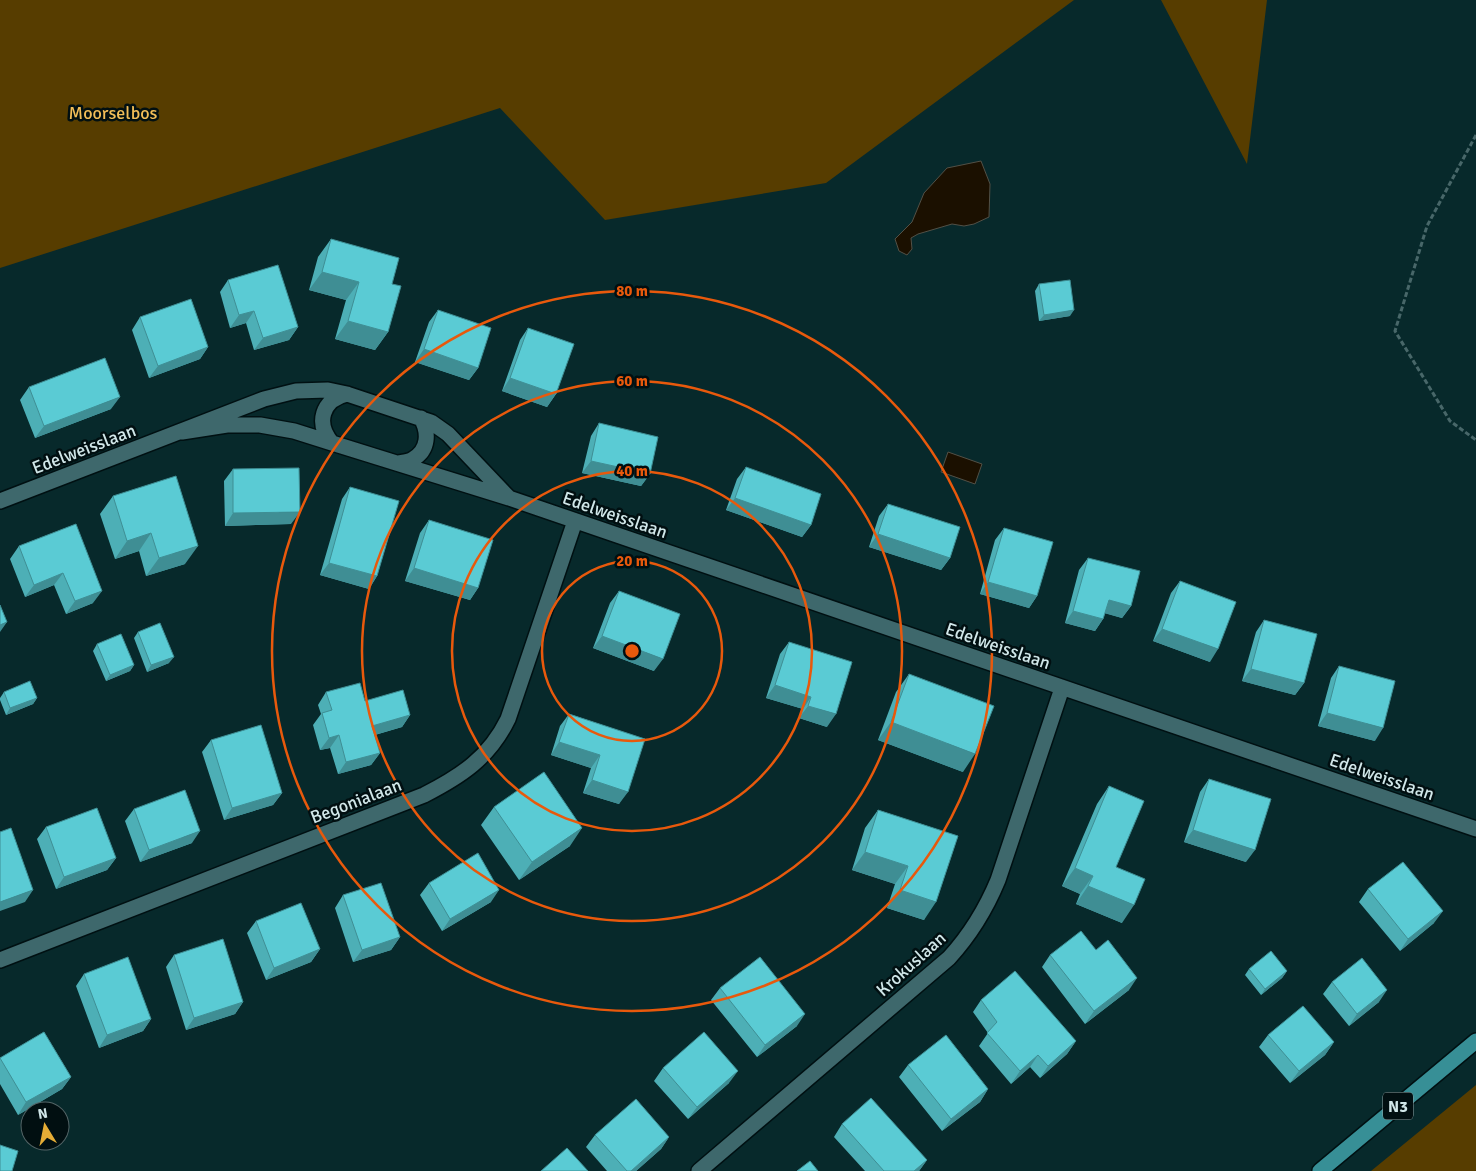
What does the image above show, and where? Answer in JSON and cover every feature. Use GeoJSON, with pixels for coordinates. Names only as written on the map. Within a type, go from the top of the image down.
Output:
{"type":"FeatureCollection","features":[{"type":"Feature","properties":{"kind":"main road","name":"N3"},"geometry":{"type":"LineString","coordinates":[[1320,1171],[1476,1040]]}},
{"type":"Feature","properties":{"kind":"street","name":"Edelweisslaan"},"geometry":{"type":"LineString","coordinates":[[0,501],[264,399],[310,390],[328,390],[347,394],[431,422],[448,434],[509,498]]}},
{"type":"Feature","properties":{"kind":"street"},"geometry":{"type":"LineString","coordinates":[[332,442],[323,429],[323,413],[332,400],[339,395],[347,394]]}},
{"type":"Feature","properties":{"kind":"street"},"geometry":{"type":"LineString","coordinates":[[397,463],[413,459],[424,448],[427,432],[421,418]]}},
{"type":"Feature","properties":{"kind":"street","name":"Edelweisslaan"},"geometry":{"type":"LineString","coordinates":[[182,432],[227,425],[260,425],[294,431],[332,442],[509,498],[1476,829]]}},
{"type":"Feature","properties":{"kind":"street","name":"Begonialaan"},"geometry":{"type":"LineString","coordinates":[[0,960],[424,795],[446,784],[462,773],[486,753],[496,741],[508,719],[574,521]]}},
{"type":"Feature","properties":{"kind":"street","name":"Krokuslaan"},"geometry":{"type":"LineString","coordinates":[[699,1171],[949,958],[963,942],[985,909],[998,880],[1062,688]]}},
{"type":"Feature","properties":{"kind":"path"},"geometry":{"type":"LineString","coordinates":[[1476,135],[1427,226],[1395,331],[1450,422],[1476,440]]}},
{"type":"Feature","properties":{"kind":"green space","name":"Moorselbos"},"geometry":{"type":"Polygon","coordinates":[[[0,0],[1074,0],[826,183],[605,220],[500,108],[0,268],[0,0]]]}},
{"type":"Feature","properties":{"kind":"green space"},"geometry":{"type":"Polygon","coordinates":[[[1161,0],[1267,0],[1247,164],[1161,0]]]}},
{"type":"Feature","properties":{"kind":"green space"},"geometry":{"type":"Polygon","coordinates":[[[1476,1085],[1476,1171],[1371,1171],[1476,1085]]]}},
{"type":"Feature","properties":{"kind":"shaded area"},"geometry":{"type":"Polygon","coordinates":[[[981,161],[990,184],[989,217],[974,224],[964,226],[952,224],[918,234],[911,238],[912,249],[907,255],[899,251],[895,239],[912,222],[924,193],[947,168],[981,161]]]}},
{"type":"Feature","properties":{"kind":"shaded area"},"geometry":{"type":"Polygon","coordinates":[[[948,452],[982,464],[975,484],[941,472],[948,452]]]}},
{"type":"Feature","properties":{"kind":"building"},"geometry":{"type":"Polygon","coordinates":[[[331,239],[399,258],[392,284],[401,286],[388,332],[348,321],[359,282],[322,272],[331,239]]]}},
{"type":"Feature","properties":{"kind":"building"},"geometry":{"type":"Polygon","coordinates":[[[278,265],[298,327],[263,338],[254,311],[239,315],[228,280],[278,265]]]}},
{"type":"Feature","properties":{"kind":"building"},"geometry":{"type":"Polygon","coordinates":[[[1070,280],[1074,310],[1044,315],[1039,284],[1070,280]]]}},
{"type":"Feature","properties":{"kind":"building"},"geometry":{"type":"Polygon","coordinates":[[[191,299],[208,347],[158,366],[140,317],[191,299]]]}},
{"type":"Feature","properties":{"kind":"building"},"geometry":{"type":"Polygon","coordinates":[[[438,310],[491,328],[478,368],[424,349],[438,310]]]}},
{"type":"Feature","properties":{"kind":"building"},"geometry":{"type":"Polygon","coordinates":[[[528,328],[574,344],[556,394],[510,378],[528,328]]]}},
{"type":"Feature","properties":{"kind":"building"},"geometry":{"type":"Polygon","coordinates":[[[105,358],[120,397],[44,426],[29,387],[105,358]]]}},
{"type":"Feature","properties":{"kind":"building"},"geometry":{"type":"Polygon","coordinates":[[[599,423],[658,437],[650,474],[591,461],[599,423]]]}},
{"type":"Feature","properties":{"kind":"building"},"geometry":{"type":"Polygon","coordinates":[[[746,467],[821,494],[811,525],[735,498],[746,467]]]}},
{"type":"Feature","properties":{"kind":"building"},"geometry":{"type":"Polygon","coordinates":[[[299,468],[300,512],[233,513],[233,469],[299,468]]]}},
{"type":"Feature","properties":{"kind":"building"},"geometry":{"type":"Polygon","coordinates":[[[176,476],[198,546],[159,558],[151,533],[127,541],[113,496],[176,476]]]}},
{"type":"Feature","properties":{"kind":"building"},"geometry":{"type":"Polygon","coordinates":[[[350,487],[399,501],[377,576],[329,563],[350,487]]]}},
{"type":"Feature","properties":{"kind":"building"},"geometry":{"type":"Polygon","coordinates":[[[888,504],[960,527],[950,558],[878,534],[888,504]]]}},
{"type":"Feature","properties":{"kind":"building"},"geometry":{"type":"Polygon","coordinates":[[[429,520],[493,540],[478,588],[414,568],[429,520]]]}},
{"type":"Feature","properties":{"kind":"building"},"geometry":{"type":"Polygon","coordinates":[[[76,524],[102,591],[75,601],[63,573],[34,585],[19,546],[76,524]]]}},
{"type":"Feature","properties":{"kind":"building"},"geometry":{"type":"Polygon","coordinates":[[[1004,528],[1053,542],[1037,596],[988,582],[1004,528]]]}},
{"type":"Feature","properties":{"kind":"building"},"geometry":{"type":"Polygon","coordinates":[[[1088,558],[1140,571],[1131,606],[1109,600],[1103,619],[1073,611],[1088,558]]]}},
{"type":"Feature","properties":{"kind":"building"},"geometry":{"type":"Polygon","coordinates":[[[1180,581],[1236,602],[1218,649],[1162,629],[1180,581]]]}},
{"type":"Feature","properties":{"kind":"building"},"geometry":{"type":"Polygon","coordinates":[[[619,591],[680,614],[663,659],[602,636],[619,591]]]}},
{"type":"Feature","properties":{"kind":"building"},"geometry":{"type":"Polygon","coordinates":[[[0,605],[7,622],[0,625],[0,605]]]}},
{"type":"Feature","properties":{"kind":"building"},"geometry":{"type":"Polygon","coordinates":[[[1264,620],[1317,634],[1304,683],[1251,669],[1264,620]]]}},
{"type":"Feature","properties":{"kind":"building"},"geometry":{"type":"Polygon","coordinates":[[[160,623],[174,657],[151,665],[138,632],[160,623]]]}},
{"type":"Feature","properties":{"kind":"building"},"geometry":{"type":"Polygon","coordinates":[[[121,634],[134,665],[110,675],[97,644],[121,634]]]}},
{"type":"Feature","properties":{"kind":"building"},"geometry":{"type":"Polygon","coordinates":[[[789,642],[852,662],[836,714],[808,706],[811,697],[775,685],[789,642]]]}},
{"type":"Feature","properties":{"kind":"building"},"geometry":{"type":"Polygon","coordinates":[[[1339,666],[1395,681],[1383,728],[1327,713],[1339,666]]]}},
{"type":"Feature","properties":{"kind":"building"},"geometry":{"type":"Polygon","coordinates":[[[909,674],[994,706],[975,754],[891,722],[909,674]]]}},
{"type":"Feature","properties":{"kind":"building"},"geometry":{"type":"Polygon","coordinates":[[[30,681],[37,698],[10,708],[4,692],[30,681]]]}},
{"type":"Feature","properties":{"kind":"building"},"geometry":{"type":"Polygon","coordinates":[[[360,683],[365,701],[403,690],[410,715],[372,726],[380,753],[346,762],[339,735],[329,738],[322,713],[332,710],[326,692],[360,683]]]}},
{"type":"Feature","properties":{"kind":"building"},"geometry":{"type":"Polygon","coordinates":[[[569,714],[645,739],[628,792],[592,780],[600,755],[559,742],[569,714]]]}},
{"type":"Feature","properties":{"kind":"building"},"geometry":{"type":"Polygon","coordinates":[[[261,725],[282,793],[232,808],[211,740],[261,725]]]}},
{"type":"Feature","properties":{"kind":"building"},"geometry":{"type":"Polygon","coordinates":[[[544,772],[582,828],[532,862],[494,807],[544,772]]]}},
{"type":"Feature","properties":{"kind":"building"},"geometry":{"type":"Polygon","coordinates":[[[1209,779],[1271,799],[1255,850],[1193,830],[1209,779]]]}},
{"type":"Feature","properties":{"kind":"building"},"geometry":{"type":"Polygon","coordinates":[[[1109,786],[1144,801],[1116,867],[1145,879],[1134,905],[1088,886],[1093,876],[1075,868],[1109,786]]]}},
{"type":"Feature","properties":{"kind":"building"},"geometry":{"type":"Polygon","coordinates":[[[185,790],[200,831],[149,850],[134,809],[185,790]]]}},
{"type":"Feature","properties":{"kind":"building"},"geometry":{"type":"Polygon","coordinates":[[[97,808],[116,858],[64,877],[46,827],[97,808]]]}},
{"type":"Feature","properties":{"kind":"building"},"geometry":{"type":"Polygon","coordinates":[[[878,810],[958,836],[936,902],[900,890],[908,866],[865,852],[878,810]]]}},
{"type":"Feature","properties":{"kind":"building"},"geometry":{"type":"Polygon","coordinates":[[[11,828],[33,890],[0,902],[0,832],[11,828]]]}},
{"type":"Feature","properties":{"kind":"building"},"geometry":{"type":"Polygon","coordinates":[[[478,853],[499,890],[450,919],[429,883],[478,853]]]}},
{"type":"Feature","properties":{"kind":"building"},"geometry":{"type":"Polygon","coordinates":[[[1403,862],[1443,911],[1408,939],[1368,889],[1403,862]]]}},
{"type":"Feature","properties":{"kind":"building"},"geometry":{"type":"Polygon","coordinates":[[[381,883],[400,937],[362,950],[343,895],[381,883]]]}},
{"type":"Feature","properties":{"kind":"building"},"geometry":{"type":"Polygon","coordinates":[[[301,903],[320,949],[274,968],[256,921],[301,903]]]}},
{"type":"Feature","properties":{"kind":"building"},"geometry":{"type":"Polygon","coordinates":[[[1081,931],[1096,950],[1108,940],[1137,978],[1094,1011],[1050,955],[1081,931]]]}},
{"type":"Feature","properties":{"kind":"building"},"geometry":{"type":"Polygon","coordinates":[[[223,939],[243,1002],[194,1018],[174,955],[223,939]]]}},
{"type":"Feature","properties":{"kind":"building"},"geometry":{"type":"Polygon","coordinates":[[[1271,951],[1287,971],[1265,989],[1249,969],[1271,951]]]}},
{"type":"Feature","properties":{"kind":"building"},"geometry":{"type":"Polygon","coordinates":[[[128,957],[151,1019],[107,1035],[84,974],[128,957]]]}},
{"type":"Feature","properties":{"kind":"building"},"geometry":{"type":"Polygon","coordinates":[[[760,957],[805,1014],[765,1045],[720,988],[760,957]]]}},
{"type":"Feature","properties":{"kind":"building"},"geometry":{"type":"Polygon","coordinates":[[[1362,958],[1387,990],[1357,1014],[1332,982],[1362,958]]]}},
{"type":"Feature","properties":{"kind":"building"},"geometry":{"type":"Polygon","coordinates":[[[1015,971],[1076,1041],[1048,1066],[1038,1055],[1020,1071],[987,1033],[997,1022],[981,1000],[1015,971]]]}},
{"type":"Feature","properties":{"kind":"building"},"geometry":{"type":"Polygon","coordinates":[[[1303,1006],[1334,1042],[1299,1071],[1268,1035],[1303,1006]]]}},
{"type":"Feature","properties":{"kind":"building"},"geometry":{"type":"Polygon","coordinates":[[[44,1032],[71,1077],[25,1101],[0,1058],[44,1032]]]}},
{"type":"Feature","properties":{"kind":"building"},"geometry":{"type":"Polygon","coordinates":[[[704,1032],[738,1071],[697,1107],[663,1068],[704,1032]]]}},
{"type":"Feature","properties":{"kind":"building"},"geometry":{"type":"Polygon","coordinates":[[[946,1035],[988,1089],[951,1119],[908,1065],[946,1035]]]}},
{"type":"Feature","properties":{"kind":"building"},"geometry":{"type":"Polygon","coordinates":[[[871,1098],[927,1160],[914,1171],[884,1171],[842,1124],[871,1098]]]}},
{"type":"Feature","properties":{"kind":"building"},"geometry":{"type":"Polygon","coordinates":[[[636,1099],[669,1137],[631,1171],[627,1171],[595,1135],[636,1099]]]}},
{"type":"Feature","properties":{"kind":"building"},"geometry":{"type":"Polygon","coordinates":[[[0,1145],[18,1151],[12,1171],[0,1171],[0,1145]]]}},
{"type":"Feature","properties":{"kind":"building"},"geometry":{"type":"Polygon","coordinates":[[[567,1148],[588,1171],[541,1171],[567,1148]]]}},
{"type":"Feature","properties":{"kind":"building"},"geometry":{"type":"Polygon","coordinates":[[[810,1161],[818,1171],[797,1171],[810,1161]]]}}]}
